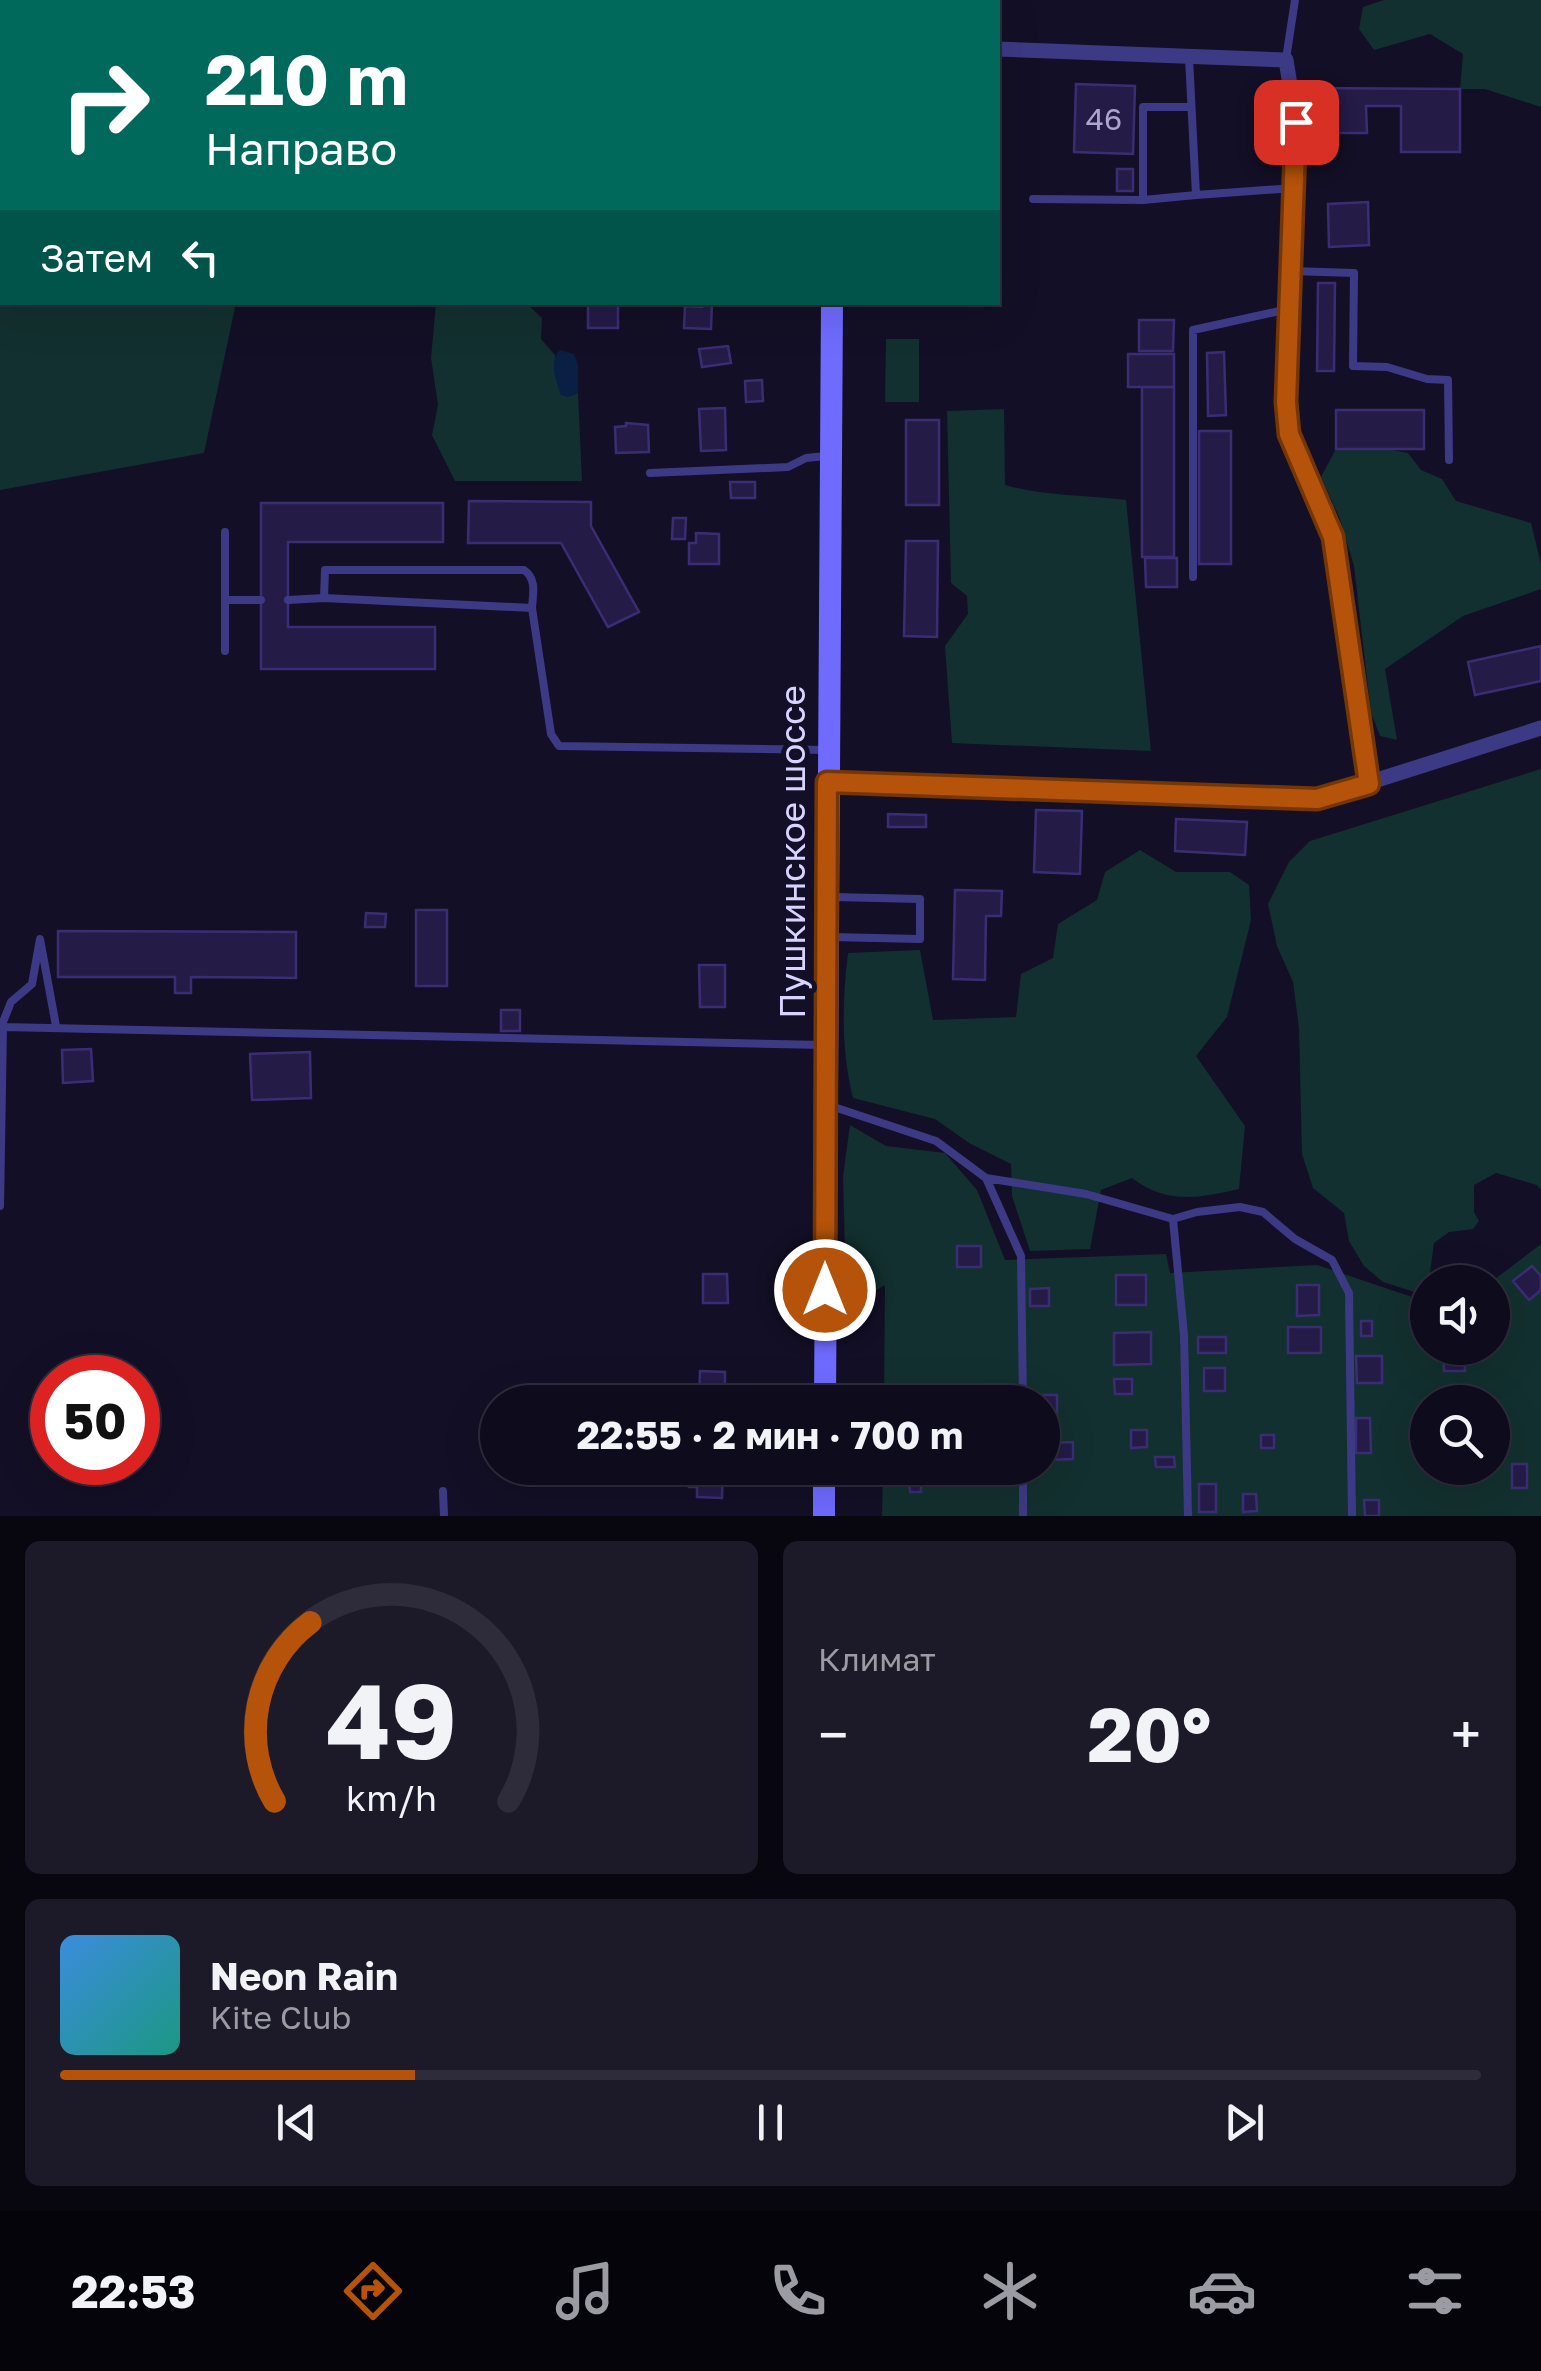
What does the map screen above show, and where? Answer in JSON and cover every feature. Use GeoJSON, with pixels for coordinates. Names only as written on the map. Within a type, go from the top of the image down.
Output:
{"type":"FeatureCollection","features":[{"type":"Feature","properties":{"kind":"main road","name":"Пушкинское шоссе"},"geometry":{"type":"LineString","coordinates":[[824,1385],[832,305]]}},
{"type":"Feature","properties":{"kind":"main road"},"geometry":{"type":"LineString","coordinates":[[824,1485],[824,1516]]}},
{"type":"Feature","properties":{"kind":"street"},"geometry":{"type":"LineString","coordinates":[[1000,49],[1286,60],[1296,122],[1286,402],[1289,434],[1333,537],[1369,784]]}},
{"type":"Feature","properties":{"kind":"street"},"geometry":{"type":"LineString","coordinates":[[827,782],[1317,799],[1541,728]]}},
{"type":"Feature","properties":{"kind":"lane"},"geometry":{"type":"LineString","coordinates":[[1286,60],[1295,0]]}},
{"type":"Feature","properties":{"kind":"lane"},"geometry":{"type":"LineString","coordinates":[[1189,55],[1196,195]]}},
{"type":"Feature","properties":{"kind":"lane"},"geometry":{"type":"LineString","coordinates":[[1143,200],[1143,107],[1192,107]]}},
{"type":"Feature","properties":{"kind":"lane"},"geometry":{"type":"LineString","coordinates":[[1033,199],[1143,200],[1294,188]]}},
{"type":"Feature","properties":{"kind":"lane"},"geometry":{"type":"LineString","coordinates":[[1291,272],[1354,273],[1353,366],[1388,367],[1426,380],[1448,380],[1448,460]]}},
{"type":"Feature","properties":{"kind":"lane"},"geometry":{"type":"LineString","coordinates":[[1193,576],[1192,330],[1290,309]]}},
{"type":"Feature","properties":{"kind":"lane"},"geometry":{"type":"LineString","coordinates":[[650,473],[788,466],[806,458],[830,456]]}},
{"type":"Feature","properties":{"kind":"lane"},"geometry":{"type":"LineString","coordinates":[[225,532],[225,652]]}},
{"type":"Feature","properties":{"kind":"lane"},"geometry":{"type":"LineString","coordinates":[[324,598],[325,570],[524,570],[530,574],[534,587],[532,608],[551,734],[559,746],[828,750]]}},
{"type":"Feature","properties":{"kind":"lane"},"geometry":{"type":"LineString","coordinates":[[288,600],[324,598],[532,608]]}},
{"type":"Feature","properties":{"kind":"lane"},"geometry":{"type":"LineString","coordinates":[[225,600],[261,600]]}},
{"type":"Feature","properties":{"kind":"lane"},"geometry":{"type":"LineString","coordinates":[[826,897],[920,899],[920,938],[826,937]]}},
{"type":"Feature","properties":{"kind":"lane"},"geometry":{"type":"LineString","coordinates":[[0,1206],[2,1027],[11,1002],[32,984],[40,940],[56,1026]]}},
{"type":"Feature","properties":{"kind":"lane"},"geometry":{"type":"LineString","coordinates":[[2,1027],[826,1045]]}},
{"type":"Feature","properties":{"kind":"lane"},"geometry":{"type":"LineString","coordinates":[[825,1104],[936,1141],[986,1178],[1086,1194],[1173,1219],[1196,1212],[1240,1208],[1263,1212],[1295,1239],[1332,1260],[1350,1292],[1352,1516]]}},
{"type":"Feature","properties":{"kind":"lane"},"geometry":{"type":"LineString","coordinates":[[986,1178],[1021,1256],[1023,1385]]}},
{"type":"Feature","properties":{"kind":"lane"},"geometry":{"type":"LineString","coordinates":[[1173,1219],[1184,1335],[1188,1516]]}},
{"type":"Feature","properties":{"kind":"lane"},"geometry":{"type":"LineString","coordinates":[[1023,1485],[1023,1516]]}},
{"type":"Feature","properties":{"kind":"lane"},"geometry":{"type":"LineString","coordinates":[[443,1491],[444,1516]]}},
{"type":"Feature","properties":{"kind":"green space"},"geometry":{"type":"Polygon","coordinates":[[[1384,0],[1541,0],[1541,107],[1485,89],[1460,89],[1463,54],[1430,34],[1374,50],[1359,29],[1363,7],[1384,0]]]}},
{"type":"Feature","properties":{"kind":"green space"},"geometry":{"type":"Polygon","coordinates":[[[0,305],[236,305],[204,453],[0,490],[0,305]]]}},
{"type":"Feature","properties":{"kind":"green space"},"geometry":{"type":"Polygon","coordinates":[[[436,305],[528,305],[542,318],[541,339],[555,355],[556,378],[567,397],[578,393],[582,481],[455,481],[432,435],[438,405],[431,358],[436,305]]]}},
{"type":"Feature","properties":{"kind":"green space"},"geometry":{"type":"Polygon","coordinates":[[[886,339],[919,339],[919,402],[885,402],[886,339]]]}},
{"type":"Feature","properties":{"kind":"green space"},"geometry":{"type":"Polygon","coordinates":[[[1004,409],[1005,485],[1126,500],[1151,751],[952,743],[945,646],[968,614],[967,596],[951,583],[947,411],[1004,409]]]}},
{"type":"Feature","properties":{"kind":"green space"},"geometry":{"type":"Polygon","coordinates":[[[1336,449],[1408,453],[1421,470],[1442,479],[1456,501],[1531,523],[1541,564],[1541,589],[1463,616],[1385,669],[1397,740],[1380,736],[1371,713],[1354,566],[1340,519],[1321,477],[1336,449]]]}},
{"type":"Feature","properties":{"kind":"green space"},"geometry":{"type":"Polygon","coordinates":[[[1541,769],[1541,1190],[1537,1185],[1496,1173],[1474,1185],[1474,1212],[1479,1221],[1473,1229],[1449,1232],[1434,1243],[1431,1265],[1410,1265],[1410,1291],[1383,1282],[1364,1266],[1349,1241],[1344,1213],[1313,1188],[1302,1154],[1299,1028],[1293,982],[1277,946],[1268,904],[1289,862],[1310,841],[1541,769]]]}},
{"type":"Feature","properties":{"kind":"green space"},"geometry":{"type":"Polygon","coordinates":[[[1140,850],[1176,872],[1230,872],[1249,885],[1251,920],[1227,1017],[1196,1056],[1245,1126],[1239,1189],[1197,1197],[1171,1196],[1132,1178],[1101,1190],[1090,1249],[1030,1251],[1012,1196],[1011,1164],[969,1143],[935,1119],[853,1098],[844,1026],[848,953],[920,950],[933,1020],[1016,1017],[1021,974],[1053,958],[1058,924],[1097,900],[1105,872],[1140,850]]]}},
{"type":"Feature","properties":{"kind":"green space"},"geometry":{"type":"Polygon","coordinates":[[[850,1125],[886,1146],[945,1153],[977,1190],[1005,1260],[1166,1254],[1170,1273],[1317,1265],[1410,1296],[1410,1365],[1510,1365],[1510,1268],[1541,1244],[1541,1516],[882,1516],[883,1485],[1060,1485],[1060,1385],[884,1385],[885,1285],[859,1300],[846,1288],[843,1176],[850,1125]]]}},
{"type":"Feature","properties":{"kind":"water"},"geometry":{"type":"Polygon","coordinates":[[[560,350],[574,354],[578,365],[578,393],[567,397],[561,395],[554,371],[554,360],[560,350]]]}},
{"type":"Feature","properties":{"kind":"building"},"geometry":{"type":"Polygon","coordinates":[[[1076,84],[1135,86],[1133,154],[1074,152],[1076,84]]]}},
{"type":"Feature","properties":{"kind":"building"},"geometry":{"type":"Polygon","coordinates":[[[1307,88],[1460,89],[1460,152],[1401,152],[1401,106],[1366,106],[1367,133],[1307,133],[1307,88]]]}},
{"type":"Feature","properties":{"kind":"building"},"geometry":{"type":"Polygon","coordinates":[[[1117,169],[1133,169],[1133,191],[1117,191],[1117,169]]]}},
{"type":"Feature","properties":{"kind":"building"},"geometry":{"type":"Polygon","coordinates":[[[1368,202],[1369,245],[1329,247],[1328,204],[1368,202]]]}},
{"type":"Feature","properties":{"kind":"building"},"geometry":{"type":"Polygon","coordinates":[[[1318,283],[1335,283],[1334,371],[1317,371],[1318,283]]]}},
{"type":"Feature","properties":{"kind":"building"},"geometry":{"type":"Polygon","coordinates":[[[588,305],[618,305],[618,328],[588,328],[588,305]]]}},
{"type":"Feature","properties":{"kind":"building"},"geometry":{"type":"Polygon","coordinates":[[[712,305],[711,329],[684,328],[685,306],[712,305]]]}},
{"type":"Feature","properties":{"kind":"building"},"geometry":{"type":"Polygon","coordinates":[[[1139,320],[1174,320],[1173,351],[1139,351],[1139,320]]]}},
{"type":"Feature","properties":{"kind":"building"},"geometry":{"type":"Polygon","coordinates":[[[728,346],[731,363],[702,367],[699,349],[728,346]]]}},
{"type":"Feature","properties":{"kind":"building"},"geometry":{"type":"Polygon","coordinates":[[[1224,352],[1226,415],[1208,416],[1207,353],[1224,352]]]}},
{"type":"Feature","properties":{"kind":"building"},"geometry":{"type":"Polygon","coordinates":[[[1128,354],[1174,354],[1174,387],[1128,387],[1128,354]]]}},
{"type":"Feature","properties":{"kind":"building"},"geometry":{"type":"Polygon","coordinates":[[[762,380],[763,401],[746,402],[745,381],[762,380]]]}},
{"type":"Feature","properties":{"kind":"building"},"geometry":{"type":"Polygon","coordinates":[[[1142,387],[1174,387],[1174,557],[1142,557],[1142,387]]]}},
{"type":"Feature","properties":{"kind":"building"},"geometry":{"type":"Polygon","coordinates":[[[725,408],[726,450],[701,451],[699,409],[725,408]]]}},
{"type":"Feature","properties":{"kind":"building"},"geometry":{"type":"Polygon","coordinates":[[[1336,410],[1424,410],[1424,449],[1336,449],[1336,410]]]}},
{"type":"Feature","properties":{"kind":"building"},"geometry":{"type":"Polygon","coordinates":[[[906,420],[939,420],[939,505],[906,505],[906,420]]]}},
{"type":"Feature","properties":{"kind":"building"},"geometry":{"type":"Polygon","coordinates":[[[626,423],[648,425],[649,452],[616,453],[615,427],[626,423]]]}},
{"type":"Feature","properties":{"kind":"building"},"geometry":{"type":"Polygon","coordinates":[[[1199,431],[1231,431],[1231,564],[1199,564],[1199,431]]]}},
{"type":"Feature","properties":{"kind":"building"},"geometry":{"type":"Polygon","coordinates":[[[730,482],[755,482],[755,498],[731,498],[730,482]]]}},
{"type":"Feature","properties":{"kind":"building"},"geometry":{"type":"Polygon","coordinates":[[[469,501],[591,502],[591,526],[639,612],[608,627],[561,543],[468,543],[469,501]]]}},
{"type":"Feature","properties":{"kind":"building"},"geometry":{"type":"Polygon","coordinates":[[[261,503],[443,503],[443,542],[288,542],[288,627],[435,627],[435,669],[261,669],[261,503]]]}},
{"type":"Feature","properties":{"kind":"building"},"geometry":{"type":"Polygon","coordinates":[[[673,518],[686,518],[685,539],[672,539],[673,518]]]}},
{"type":"Feature","properties":{"kind":"building"},"geometry":{"type":"Polygon","coordinates":[[[696,533],[719,534],[719,564],[689,564],[689,543],[696,543],[696,533]]]}},
{"type":"Feature","properties":{"kind":"building"},"geometry":{"type":"Polygon","coordinates":[[[906,541],[938,541],[937,637],[904,636],[906,541]]]}},
{"type":"Feature","properties":{"kind":"building"},"geometry":{"type":"Polygon","coordinates":[[[1145,558],[1177,558],[1177,587],[1146,587],[1145,558]]]}},
{"type":"Feature","properties":{"kind":"building"},"geometry":{"type":"Polygon","coordinates":[[[1541,646],[1541,681],[1475,695],[1468,662],[1541,646]]]}},
{"type":"Feature","properties":{"kind":"building"},"geometry":{"type":"Polygon","coordinates":[[[1036,810],[1082,811],[1080,874],[1034,872],[1036,810]]]}},
{"type":"Feature","properties":{"kind":"building"},"geometry":{"type":"Polygon","coordinates":[[[888,814],[926,815],[926,827],[888,827],[888,814]]]}},
{"type":"Feature","properties":{"kind":"building"},"geometry":{"type":"Polygon","coordinates":[[[1176,819],[1247,822],[1245,855],[1175,851],[1176,819]]]}},
{"type":"Feature","properties":{"kind":"building"},"geometry":{"type":"Polygon","coordinates":[[[955,890],[1002,891],[1001,916],[986,916],[985,980],[953,979],[955,890]]]}},
{"type":"Feature","properties":{"kind":"building"},"geometry":{"type":"Polygon","coordinates":[[[416,910],[447,910],[447,986],[416,986],[416,910]]]}},
{"type":"Feature","properties":{"kind":"building"},"geometry":{"type":"Polygon","coordinates":[[[366,913],[386,914],[385,927],[365,927],[366,913]]]}},
{"type":"Feature","properties":{"kind":"building"},"geometry":{"type":"Polygon","coordinates":[[[58,931],[296,932],[296,978],[191,977],[191,993],[175,993],[175,977],[58,977],[58,931]]]}},
{"type":"Feature","properties":{"kind":"building"},"geometry":{"type":"Polygon","coordinates":[[[699,965],[725,965],[725,1007],[700,1007],[699,965]]]}},
{"type":"Feature","properties":{"kind":"building"},"geometry":{"type":"Polygon","coordinates":[[[501,1010],[520,1010],[520,1031],[501,1031],[501,1010]]]}},
{"type":"Feature","properties":{"kind":"building"},"geometry":{"type":"Polygon","coordinates":[[[91,1049],[93,1081],[63,1083],[62,1050],[91,1049]]]}},
{"type":"Feature","properties":{"kind":"building"},"geometry":{"type":"Polygon","coordinates":[[[310,1052],[311,1098],[252,1100],[250,1054],[310,1052]]]}},
{"type":"Feature","properties":{"kind":"building"},"geometry":{"type":"Polygon","coordinates":[[[957,1246],[981,1246],[981,1267],[957,1267],[957,1246]]]}},
{"type":"Feature","properties":{"kind":"building"},"geometry":{"type":"Polygon","coordinates":[[[1532,1266],[1541,1276],[1541,1290],[1529,1300],[1513,1281],[1532,1266]]]}},
{"type":"Feature","properties":{"kind":"building"},"geometry":{"type":"Polygon","coordinates":[[[703,1274],[727,1274],[728,1303],[703,1303],[703,1274]]]}},
{"type":"Feature","properties":{"kind":"building"},"geometry":{"type":"Polygon","coordinates":[[[1116,1275],[1146,1275],[1146,1305],[1116,1305],[1116,1275]]]}},
{"type":"Feature","properties":{"kind":"building"},"geometry":{"type":"Polygon","coordinates":[[[1297,1285],[1319,1285],[1319,1315],[1297,1316],[1297,1285]]]}},
{"type":"Feature","properties":{"kind":"building"},"geometry":{"type":"Polygon","coordinates":[[[1049,1288],[1049,1306],[1030,1306],[1030,1289],[1049,1288]]]}},
{"type":"Feature","properties":{"kind":"building"},"geometry":{"type":"Polygon","coordinates":[[[1361,1321],[1372,1321],[1372,1336],[1361,1336],[1361,1321]]]}},
{"type":"Feature","properties":{"kind":"building"},"geometry":{"type":"Polygon","coordinates":[[[1288,1327],[1321,1327],[1321,1353],[1288,1353],[1288,1327]]]}},
{"type":"Feature","properties":{"kind":"building"},"geometry":{"type":"Polygon","coordinates":[[[1151,1332],[1151,1364],[1114,1365],[1114,1333],[1151,1332]]]}},
{"type":"Feature","properties":{"kind":"building"},"geometry":{"type":"Polygon","coordinates":[[[1198,1337],[1226,1337],[1226,1353],[1198,1353],[1198,1337]]]}},
{"type":"Feature","properties":{"kind":"building"},"geometry":{"type":"Polygon","coordinates":[[[1356,1356],[1382,1356],[1382,1383],[1357,1383],[1356,1356]]]}},
{"type":"Feature","properties":{"kind":"building"},"geometry":{"type":"Polygon","coordinates":[[[1444,1365],[1465,1365],[1465,1371],[1444,1371],[1444,1365]]]}},
{"type":"Feature","properties":{"kind":"building"},"geometry":{"type":"Polygon","coordinates":[[[1204,1368],[1225,1368],[1225,1391],[1204,1391],[1204,1368]]]}},
{"type":"Feature","properties":{"kind":"building"},"geometry":{"type":"Polygon","coordinates":[[[700,1371],[725,1372],[725,1385],[700,1385],[700,1371]]]}},
{"type":"Feature","properties":{"kind":"building"},"geometry":{"type":"Polygon","coordinates":[[[1114,1379],[1132,1379],[1132,1394],[1115,1394],[1114,1379]]]}},
{"type":"Feature","properties":{"kind":"building"},"geometry":{"type":"Polygon","coordinates":[[[1356,1418],[1370,1418],[1371,1453],[1356,1453],[1356,1418]]]}},
{"type":"Feature","properties":{"kind":"building"},"geometry":{"type":"Polygon","coordinates":[[[1131,1430],[1147,1430],[1147,1447],[1131,1448],[1131,1430]]]}},
{"type":"Feature","properties":{"kind":"building"},"geometry":{"type":"Polygon","coordinates":[[[1261,1435],[1274,1435],[1274,1448],[1261,1448],[1261,1435]]]}},
{"type":"Feature","properties":{"kind":"building"},"geometry":{"type":"Polygon","coordinates":[[[1073,1442],[1073,1459],[1060,1460],[1060,1443],[1073,1442]]]}},
{"type":"Feature","properties":{"kind":"building"},"geometry":{"type":"Polygon","coordinates":[[[1155,1457],[1174,1457],[1175,1467],[1156,1467],[1155,1457]]]}},
{"type":"Feature","properties":{"kind":"building"},"geometry":{"type":"Polygon","coordinates":[[[1512,1464],[1527,1464],[1527,1488],[1512,1488],[1512,1464]]]}},
{"type":"Feature","properties":{"kind":"building"},"geometry":{"type":"Polygon","coordinates":[[[1199,1484],[1216,1484],[1216,1512],[1199,1512],[1199,1484]]]}},
{"type":"Feature","properties":{"kind":"building"},"geometry":{"type":"Polygon","coordinates":[[[722,1485],[722,1498],[697,1497],[697,1487],[689,1487],[722,1485]]]}},
{"type":"Feature","properties":{"kind":"building"},"geometry":{"type":"Polygon","coordinates":[[[910,1485],[921,1485],[921,1492],[910,1492],[910,1485]]]}},
{"type":"Feature","properties":{"kind":"building"},"geometry":{"type":"Polygon","coordinates":[[[1243,1494],[1256,1494],[1257,1511],[1243,1512],[1243,1494]]]}},
{"type":"Feature","properties":{"kind":"building"},"geometry":{"type":"Polygon","coordinates":[[[1364,1500],[1379,1500],[1379,1516],[1365,1516],[1364,1500]]]}},
{"type":"Feature","properties":{"kind":"route"},"geometry":{"type":"LineString","coordinates":[[825,1290],[827,782],[1317,799],[1369,784],[1333,537],[1289,434],[1286,402],[1296,122]]}}]}
